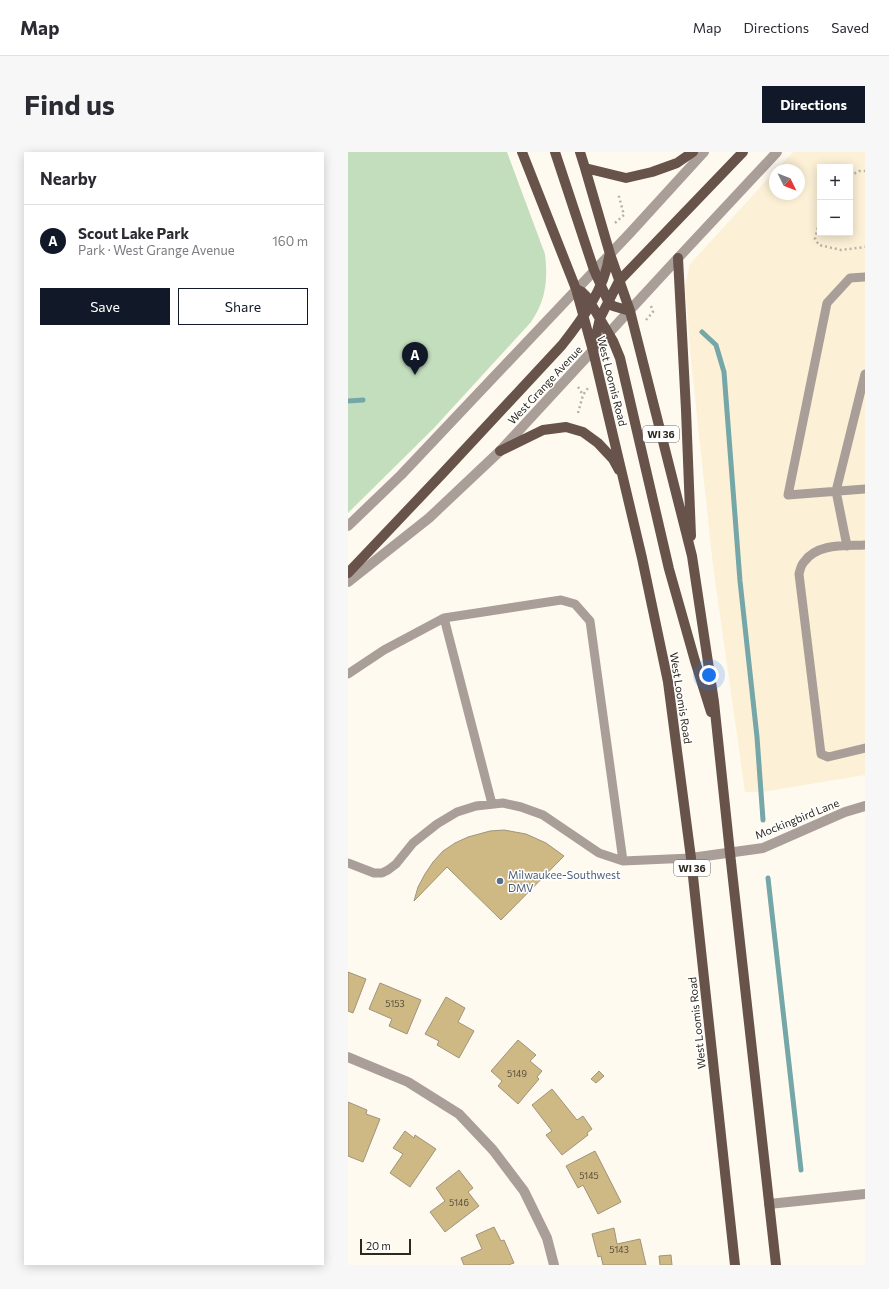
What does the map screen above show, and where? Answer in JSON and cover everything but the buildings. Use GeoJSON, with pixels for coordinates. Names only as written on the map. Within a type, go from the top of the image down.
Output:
{"type":"FeatureCollection","features":[{"type":"Feature","properties":{"kind":"main road","name":"West Loomis Road"},"geometry":{"type":"LineString","coordinates":[[522,152],[576,289],[593,351],[623,475],[668,682],[691,858],[735,1265]]}},
{"type":"Feature","properties":{"kind":"main road"},"geometry":{"type":"LineString","coordinates":[[555,152],[594,270],[608,301],[613,306],[630,311]]}},
{"type":"Feature","properties":{"kind":"main road","name":"WI 36"},"geometry":{"type":"LineString","coordinates":[[580,152],[610,254],[630,311],[692,556],[714,702],[776,1265]]}},
{"type":"Feature","properties":{"kind":"main road"},"geometry":{"type":"LineString","coordinates":[[585,168],[626,178],[652,172],[677,163],[693,152]]}},
{"type":"Feature","properties":{"kind":"main road"},"geometry":{"type":"LineString","coordinates":[[593,351],[600,318],[619,281],[743,152]]}},
{"type":"Feature","properties":{"kind":"main road"},"geometry":{"type":"LineString","coordinates":[[348,573],[562,345],[580,323],[583,315],[601,286],[608,269],[610,254]]}},
{"type":"Feature","properties":{"kind":"main road"},"geometry":{"type":"LineString","coordinates":[[678,258],[692,556]]}},
{"type":"Feature","properties":{"kind":"main road"},"geometry":{"type":"LineString","coordinates":[[576,289],[582,292],[591,302],[609,333],[620,358],[669,569],[695,661],[717,731]]}},
{"type":"Feature","properties":{"kind":"main road"},"geometry":{"type":"LineString","coordinates":[[500,451],[543,430],[566,427],[583,432],[598,443],[623,475]]}},
{"type":"Feature","properties":{"kind":"street"},"geometry":{"type":"LineString","coordinates":[[348,526],[401,475],[610,254],[704,152]]}},
{"type":"Feature","properties":{"kind":"street","name":"West Grange Avenue"},"geometry":{"type":"LineString","coordinates":[[348,582],[429,518],[500,451],[777,152]]}},
{"type":"Feature","properties":{"kind":"street","name":"Mockingbird Lane"},"geometry":{"type":"LineString","coordinates":[[691,858],[763,848],[845,812],[865,806]]}},
{"type":"Feature","properties":{"kind":"street"},"geometry":{"type":"LineString","coordinates":[[348,1057],[408,1082],[459,1114],[493,1150],[524,1190],[547,1238],[554,1265]]}},
{"type":"Feature","properties":{"kind":"street"},"geometry":{"type":"LineString","coordinates":[[769,1204],[865,1194]]}},
{"type":"Feature","properties":{"kind":"lane"},"geometry":{"type":"LineString","coordinates":[[865,277],[850,278],[827,303],[788,495],[865,489]]}},
{"type":"Feature","properties":{"kind":"lane"},"geometry":{"type":"LineString","coordinates":[[847,546],[836,491],[865,374]]}},
{"type":"Feature","properties":{"kind":"lane"},"geometry":{"type":"LineString","coordinates":[[865,545],[820,549],[803,563],[799,574],[821,754],[828,757],[865,748]]}},
{"type":"Feature","properties":{"kind":"lane"},"geometry":{"type":"LineString","coordinates":[[348,674],[384,650],[444,618],[560,600],[575,604],[590,621],[623,861]]}},
{"type":"Feature","properties":{"kind":"lane"},"geometry":{"type":"LineString","coordinates":[[444,618],[492,804]]}},
{"type":"Feature","properties":{"kind":"lane"},"geometry":{"type":"LineString","coordinates":[[348,863],[374,873],[388,870],[396,864],[413,843],[437,824],[457,812],[476,806],[503,803],[521,807],[543,815],[599,853],[623,861],[691,858]]}},
{"type":"Feature","properties":{"kind":"path"},"geometry":{"type":"LineString","coordinates":[[853,174],[859,171],[865,171]]}},
{"type":"Feature","properties":{"kind":"path"},"geometry":{"type":"LineString","coordinates":[[615,223],[624,215],[618,193]]}},
{"type":"Feature","properties":{"kind":"path"},"geometry":{"type":"LineString","coordinates":[[817,231],[815,239],[819,245],[840,250],[865,247]]}},
{"type":"Feature","properties":{"kind":"path"},"geometry":{"type":"LineString","coordinates":[[645,322],[653,312],[651,305]]}},
{"type":"Feature","properties":{"kind":"path"},"geometry":{"type":"LineString","coordinates":[[576,384],[583,395]]}},
{"type":"Feature","properties":{"kind":"path"},"geometry":{"type":"LineString","coordinates":[[578,413],[583,395],[588,388]]}},
{"type":"Feature","properties":{"kind":"shaded area"},"geometry":{"type":"Polygon","coordinates":[[[793,152],[865,152],[865,775],[762,792],[745,792],[713,566],[692,370],[685,286],[690,264],[769,178],[769,200],[805,200],[805,164],[782,164],[793,152]]]}},
{"type":"Feature","properties":{"kind":"green space"},"geometry":{"type":"Polygon","coordinates":[[[348,152],[507,152],[545,254],[546,281],[543,298],[531,322],[434,428],[348,513],[348,152]]]}},
{"type":"Feature","properties":{"kind":"waterway"},"geometry":{"type":"LineString","coordinates":[[702,332],[716,345],[724,372],[740,581],[757,737],[763,820]]}},
{"type":"Feature","properties":{"kind":"waterway"},"geometry":{"type":"LineString","coordinates":[[348,401],[363,400]]}},
{"type":"Feature","properties":{"kind":"waterway"},"geometry":{"type":"LineString","coordinates":[[768,878],[801,1170]]}},
{"type":"Feature","properties":{"kind":"place","name":"Scout Lake Park"},"geometry":{"type":"Point","coordinates":[415,375]}},
{"type":"Feature","properties":{"kind":"place","name":"Milwaukee-Southwest DMV"},"geometry":{"type":"Point","coordinates":[500,881]}}]}
